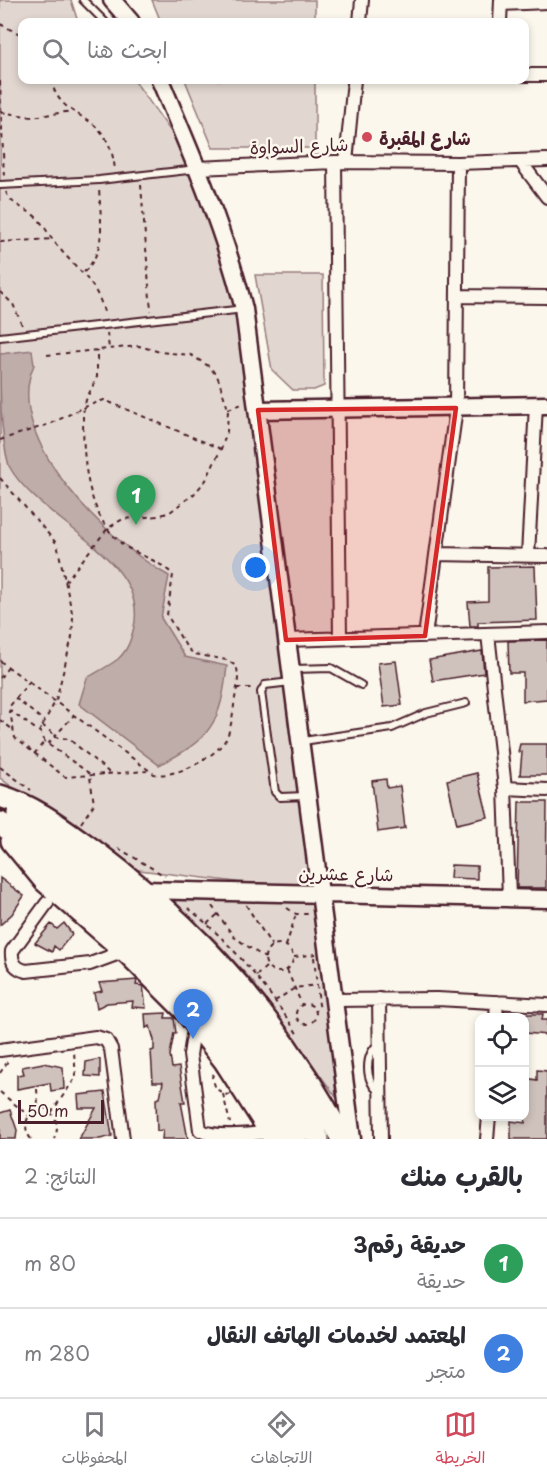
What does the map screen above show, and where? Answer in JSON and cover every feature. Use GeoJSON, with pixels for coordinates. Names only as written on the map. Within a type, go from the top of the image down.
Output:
{"type":"FeatureCollection","features":[{"type":"Feature","properties":{"kind":"highway"},"geometry":{"type":"LineString","coordinates":[[0,798],[33,810],[67,831],[143,890],[223,966],[255,1002],[306,1074],[342,1139]]}},
{"type":"Feature","properties":{"kind":"highway"},"geometry":{"type":"LineString","coordinates":[[0,798],[137,910],[184,954],[227,1002],[262,1048],[291,1091],[318,1139]]}},
{"type":"Feature","properties":{"kind":"highway"},"geometry":{"type":"LineString","coordinates":[[1,824],[17,849],[40,876],[125,951],[195,1022],[225,1061],[273,1135]]}},
{"type":"Feature","properties":{"kind":"highway"},"geometry":{"type":"LineString","coordinates":[[1,824],[120,918],[181,977],[236,1042],[261,1078],[297,1139]]}},
{"type":"Feature","properties":{"kind":"street"},"geometry":{"type":"LineString","coordinates":[[112,0],[128,18]]}},
{"type":"Feature","properties":{"kind":"street"},"geometry":{"type":"LineString","coordinates":[[360,18],[362,0]]}},
{"type":"Feature","properties":{"kind":"street"},"geometry":{"type":"LineString","coordinates":[[500,18],[501,2],[547,2]]}},
{"type":"Feature","properties":{"kind":"street"},"geometry":{"type":"LineString","coordinates":[[529,75],[547,75]]}},
{"type":"Feature","properties":{"kind":"street"},"geometry":{"type":"LineString","coordinates":[[162,84],[231,258],[244,309],[319,892],[330,1006],[352,1139]]}},
{"type":"Feature","properties":{"kind":"street"},"geometry":{"type":"LineString","coordinates":[[340,638],[340,162],[353,84]]}},
{"type":"Feature","properties":{"kind":"street","name":"شارع السواوة"},"geometry":{"type":"LineString","coordinates":[[197,168],[340,162],[458,163],[547,160]]}},
{"type":"Feature","properties":{"kind":"street"},"geometry":{"type":"LineString","coordinates":[[520,161],[547,197]]}},
{"type":"Feature","properties":{"kind":"street"},"geometry":{"type":"LineString","coordinates":[[425,636],[456,408],[458,163]]}},
{"type":"Feature","properties":{"kind":"street"},"geometry":{"type":"LineString","coordinates":[[458,296],[547,297]]}},
{"type":"Feature","properties":{"kind":"street"},"geometry":{"type":"LineString","coordinates":[[258,410],[541,405],[528,555]]}},
{"type":"Feature","properties":{"kind":"street"},"geometry":{"type":"LineString","coordinates":[[436,554],[547,556]]}},
{"type":"Feature","properties":{"kind":"street"},"geometry":{"type":"LineString","coordinates":[[286,640],[547,632]]}},
{"type":"Feature","properties":{"kind":"street"},"geometry":{"type":"LineString","coordinates":[[488,634],[505,788],[509,897]]}},
{"type":"Feature","properties":{"kind":"street"},"geometry":{"type":"LineString","coordinates":[[505,788],[547,790]]}},
{"type":"Feature","properties":{"kind":"street","name":"شارع عشرين"},"geometry":{"type":"LineString","coordinates":[[143,890],[319,892],[547,899]]}},
{"type":"Feature","properties":{"kind":"street"},"geometry":{"type":"LineString","coordinates":[[47,903],[12,951],[14,964],[19,969],[26,971],[90,964],[125,951]]}},
{"type":"Feature","properties":{"kind":"street"},"geometry":{"type":"LineString","coordinates":[[330,1006],[380,999],[547,1005]]}},
{"type":"Feature","properties":{"kind":"street"},"geometry":{"type":"LineString","coordinates":[[380,999],[381,1139]]}},
{"type":"Feature","properties":{"kind":"street"},"geometry":{"type":"LineString","coordinates":[[496,1013],[497,1002]]}},
{"type":"Feature","properties":{"kind":"street"},"geometry":{"type":"LineString","coordinates":[[195,1022],[190,1055],[198,1126],[203,1134],[212,1138],[273,1135]]}},
{"type":"Feature","properties":{"kind":"street"},"geometry":{"type":"LineString","coordinates":[[0,1050],[99,1037],[110,1046],[123,1139]]}},
{"type":"Feature","properties":{"kind":"street"},"geometry":{"type":"LineString","coordinates":[[487,1139],[489,1121]]}},
{"type":"Feature","properties":{"kind":"lane"},"geometry":{"type":"LineString","coordinates":[[83,0],[101,18]]}},
{"type":"Feature","properties":{"kind":"lane"},"geometry":{"type":"LineString","coordinates":[[2,185],[99,180],[197,168]]}},
{"type":"Feature","properties":{"kind":"lane"},"geometry":{"type":"LineString","coordinates":[[0,337],[244,309]]}},
{"type":"Feature","properties":{"kind":"lane"},"geometry":{"type":"LineString","coordinates":[[306,796],[280,797],[275,792],[261,688],[290,676],[331,668],[361,685]]}},
{"type":"Feature","properties":{"kind":"lane"},"geometry":{"type":"LineString","coordinates":[[299,741],[387,730],[426,713],[466,703]]}},
{"type":"Feature","properties":{"kind":"path"},"geometry":{"type":"LineString","coordinates":[[0,24],[18,33]]}},
{"type":"Feature","properties":{"kind":"path"},"geometry":{"type":"LineString","coordinates":[[0,81],[2,185],[12,202],[36,216],[52,239],[84,272],[101,302],[109,349]]}},
{"type":"Feature","properties":{"kind":"path"},"geometry":{"type":"LineString","coordinates":[[53,84],[59,98],[72,111],[94,122],[104,133],[113,154],[116,178]]}},
{"type":"Feature","properties":{"kind":"path"},"geometry":{"type":"LineString","coordinates":[[1,112],[32,117],[72,111]]}},
{"type":"Feature","properties":{"kind":"path"},"geometry":{"type":"LineString","coordinates":[[140,176],[152,319]]}},
{"type":"Feature","properties":{"kind":"path"},"geometry":{"type":"LineString","coordinates":[[84,272],[95,258],[100,246],[99,180]]}},
{"type":"Feature","properties":{"kind":"path"},"geometry":{"type":"LineString","coordinates":[[0,242],[52,239]]}},
{"type":"Feature","properties":{"kind":"path"},"geometry":{"type":"LineString","coordinates":[[0,292],[13,304],[18,313],[23,334]]}},
{"type":"Feature","properties":{"kind":"path"},"geometry":{"type":"LineString","coordinates":[[47,355],[139,346],[160,352],[179,352],[191,355],[210,367],[222,386],[228,409],[227,432],[206,480],[182,505],[158,516],[123,519],[108,528],[65,582]]}},
{"type":"Feature","properties":{"kind":"path"},"geometry":{"type":"LineString","coordinates":[[30,681],[15,698],[9,710],[15,738],[65,777],[92,777],[148,771],[169,775],[220,747],[231,724],[238,673],[234,663],[191,652],[169,621],[167,612],[174,578],[171,572],[126,546],[108,528],[98,512],[90,488],[84,407],[97,377],[97,350]]}},
{"type":"Feature","properties":{"kind":"path"},"geometry":{"type":"LineString","coordinates":[[0,440],[50,424],[99,401],[109,401],[221,449]]}},
{"type":"Feature","properties":{"kind":"path"},"geometry":{"type":"LineString","coordinates":[[0,478],[57,544],[73,616],[73,629],[56,700],[39,732]]}},
{"type":"Feature","properties":{"kind":"path"},"geometry":{"type":"LineString","coordinates":[[0,661],[56,700],[148,771]]}},
{"type":"Feature","properties":{"kind":"path"},"geometry":{"type":"LineString","coordinates":[[0,678],[9,666]]}},
{"type":"Feature","properties":{"kind":"path"},"geometry":{"type":"LineString","coordinates":[[237,688],[261,688]]}},
{"type":"Feature","properties":{"kind":"path"},"geometry":{"type":"LineString","coordinates":[[15,698],[55,737],[69,740],[112,775]]}},
{"type":"Feature","properties":{"kind":"path"},"geometry":{"type":"LineString","coordinates":[[9,710],[39,732],[47,743],[92,777],[94,804],[79,825]]}},
{"type":"Feature","properties":{"kind":"path"},"geometry":{"type":"LineString","coordinates":[[34,754],[55,737],[74,715]]}},
{"type":"Feature","properties":{"kind":"path"},"geometry":{"type":"LineString","coordinates":[[0,720],[12,729]]}},
{"type":"Feature","properties":{"kind":"path"},"geometry":{"type":"LineString","coordinates":[[206,898],[234,937],[246,948],[265,958]]}},
{"type":"Feature","properties":{"kind":"path"},"geometry":{"type":"LineString","coordinates":[[252,900],[242,900],[272,946]]}},
{"type":"Feature","properties":{"kind":"path"},"geometry":{"type":"LineString","coordinates":[[285,906],[296,914],[311,914]]}},
{"type":"Feature","properties":{"kind":"path"},"geometry":{"type":"LineString","coordinates":[[187,907],[207,924],[255,976],[299,1036]]}},
{"type":"Feature","properties":{"kind":"path"},"geometry":{"type":"LineString","coordinates":[[310,907],[312,924]]}},
{"type":"Feature","properties":{"kind":"path"},"geometry":{"type":"LineString","coordinates":[[207,924],[218,914]]}},
{"type":"Feature","properties":{"kind":"path"},"geometry":{"type":"LineString","coordinates":[[286,946],[294,928],[296,914]]}},
{"type":"Feature","properties":{"kind":"path"},"geometry":{"type":"LineString","coordinates":[[272,946],[286,946]]}},
{"type":"Feature","properties":{"kind":"path"},"geometry":{"type":"LineString","coordinates":[[272,946],[265,958],[267,966],[279,973],[287,970],[294,957]]}},
{"type":"Feature","properties":{"kind":"path"},"geometry":{"type":"LineString","coordinates":[[286,946],[294,957]]}},
{"type":"Feature","properties":{"kind":"path"},"geometry":{"type":"LineString","coordinates":[[294,957],[314,953],[318,1005],[330,1006]]}},
{"type":"Feature","properties":{"kind":"path"},"geometry":{"type":"LineString","coordinates":[[255,976],[267,966]]}},
{"type":"Feature","properties":{"kind":"path"},"geometry":{"type":"LineString","coordinates":[[287,970],[302,1005]]}},
{"type":"Feature","properties":{"kind":"path"},"geometry":{"type":"LineString","coordinates":[[275,1001],[295,988],[316,985]]}},
{"type":"Feature","properties":{"kind":"path"},"geometry":{"type":"LineString","coordinates":[[308,1004],[315,1009],[316,1016],[312,1023],[305,1024],[298,1020],[296,1013],[302,1005],[308,1004]]}},
{"type":"Feature","properties":{"kind":"path"},"geometry":{"type":"LineString","coordinates":[[51,1113],[76,1077],[72,1040]]}},
{"type":"Feature","properties":{"kind":"path"},"geometry":{"type":"LineString","coordinates":[[31,1139],[26,1127],[29,1116],[38,1104],[37,1089]]}},
{"type":"Feature","properties":{"kind":"path"},"geometry":{"type":"LineString","coordinates":[[0,1092],[29,1116]]}},
{"type":"Feature","properties":{"kind":"path"},"geometry":{"type":"LineString","coordinates":[[223,1094],[233,1136]]}},
{"type":"Feature","properties":{"kind":"path"},"geometry":{"type":"LineString","coordinates":[[38,1104],[51,1113],[57,1125],[54,1139]]}},
{"type":"Feature","properties":{"kind":"highlighted area"},"geometry":{"type":"Polygon","coordinates":[[[456,408],[425,636],[286,640],[258,410],[456,408]]]}},
{"type":"Feature","properties":{"kind":"shaded area"},"geometry":{"type":"Polygon","coordinates":[[[0,0],[71,0],[77,18],[18,18],[18,84],[137,84],[197,168],[212,203],[258,410],[339,408],[340,638],[286,640],[319,892],[123,868],[0,778],[0,0]]]}},
{"type":"Feature","properties":{"kind":"shaded area"},"geometry":{"type":"Polygon","coordinates":[[[152,0],[315,0],[315,18],[159,18],[152,0]]]}},
{"type":"Feature","properties":{"kind":"shaded area"},"geometry":{"type":"Polygon","coordinates":[[[187,84],[315,84],[315,148],[213,148],[187,84]]]}},
{"type":"Feature","properties":{"kind":"shaded area"},"geometry":{"type":"Polygon","coordinates":[[[255,275],[323,275],[324,386],[314,390],[293,390],[272,370],[255,275]]]}},
{"type":"Feature","properties":{"kind":"shaded area"},"geometry":{"type":"Polygon","coordinates":[[[32,350],[34,365],[28,394],[33,425],[47,457],[68,487],[93,515],[119,540],[169,576],[161,618],[185,657],[227,666],[221,702],[217,716],[210,727],[191,747],[159,765],[79,704],[87,678],[118,659],[127,648],[134,627],[134,602],[125,580],[109,560],[43,505],[24,486],[9,466],[2,426],[0,354],[32,350]]]}},
{"type":"Feature","properties":{"kind":"shaded area"},"geometry":{"type":"Polygon","coordinates":[[[166,897],[319,903],[336,1097],[253,982],[214,939],[166,897]]]}},
{"type":"Feature","properties":{"kind":"building"},"geometry":{"type":"Polygon","coordinates":[[[535,566],[537,620],[478,622],[478,626],[470,626],[468,602],[488,601],[488,567],[535,566]]]}},
{"type":"Feature","properties":{"kind":"building"},"geometry":{"type":"Polygon","coordinates":[[[547,640],[547,699],[523,701],[523,673],[509,673],[508,641],[547,640]]]}},
{"type":"Feature","properties":{"kind":"building"},"geometry":{"type":"Polygon","coordinates":[[[482,651],[484,673],[433,681],[429,660],[482,651]]]}},
{"type":"Feature","properties":{"kind":"building"},"geometry":{"type":"Polygon","coordinates":[[[396,661],[402,705],[384,707],[378,663],[396,661]]]}},
{"type":"Feature","properties":{"kind":"building"},"geometry":{"type":"Polygon","coordinates":[[[520,744],[547,744],[547,775],[520,775],[522,752],[518,752],[520,744]]]}},
{"type":"Feature","properties":{"kind":"building"},"geometry":{"type":"Polygon","coordinates":[[[477,773],[488,817],[457,824],[447,780],[477,773]]]}},
{"type":"Feature","properties":{"kind":"building"},"geometry":{"type":"Polygon","coordinates":[[[386,779],[387,788],[400,786],[405,828],[378,832],[372,781],[386,779]]]}},
{"type":"Feature","properties":{"kind":"building"},"geometry":{"type":"Polygon","coordinates":[[[519,802],[547,802],[546,888],[517,888],[519,802]]]}},
{"type":"Feature","properties":{"kind":"building"},"geometry":{"type":"Polygon","coordinates":[[[451,865],[477,866],[477,879],[450,878],[451,865]]]}},
{"type":"Feature","properties":{"kind":"building"},"geometry":{"type":"Polygon","coordinates":[[[0,878],[24,896],[12,914],[0,925],[0,878]]]}},
{"type":"Feature","properties":{"kind":"building"},"geometry":{"type":"Polygon","coordinates":[[[64,923],[72,934],[59,950],[54,946],[52,952],[35,943],[51,924],[57,929],[64,923]]]}},
{"type":"Feature","properties":{"kind":"building"},"geometry":{"type":"Polygon","coordinates":[[[137,980],[136,985],[143,986],[146,1008],[132,1007],[133,1001],[107,1003],[97,1008],[94,993],[102,991],[99,983],[137,980]]]}},
{"type":"Feature","properties":{"kind":"building"},"geometry":{"type":"Polygon","coordinates":[[[166,1013],[165,1018],[174,1018],[176,1033],[174,1033],[170,1055],[172,1068],[179,1067],[185,1102],[181,1102],[188,1139],[162,1139],[163,1130],[157,1131],[156,1099],[160,1098],[163,1082],[153,1082],[151,1051],[154,1050],[154,1040],[150,1026],[146,1028],[145,1014],[166,1013]]]}},
{"type":"Feature","properties":{"kind":"building"},"geometry":{"type":"Polygon","coordinates":[[[529,1014],[543,1014],[542,1020],[547,1020],[547,1035],[529,1033],[529,1014]]]}},
{"type":"Feature","properties":{"kind":"building"},"geometry":{"type":"Polygon","coordinates":[[[100,1059],[100,1077],[85,1076],[86,1062],[100,1059]]]}},
{"type":"Feature","properties":{"kind":"building"},"geometry":{"type":"Polygon","coordinates":[[[43,1063],[63,1067],[64,1089],[51,1091],[50,1083],[17,1089],[17,1075],[24,1074],[22,1067],[43,1063]]]}},
{"type":"Feature","properties":{"kind":"building"},"geometry":{"type":"Polygon","coordinates":[[[537,1070],[547,1071],[547,1139],[511,1139],[511,1121],[525,1123],[529,1121],[529,1079],[537,1080],[537,1070]]]}},
{"type":"Feature","properties":{"kind":"building"},"geometry":{"type":"Polygon","coordinates":[[[105,1092],[112,1136],[100,1139],[79,1139],[96,1108],[79,1108],[78,1095],[105,1092]]]}},
{"type":"Feature","properties":{"kind":"building"},"geometry":{"type":"Polygon","coordinates":[[[10,1110],[17,1130],[16,1139],[0,1139],[0,1113],[10,1110]]]}},
{"type":"Feature","properties":{"kind":"place","name":"شارع المقبرة"},"geometry":{"type":"Point","coordinates":[367,137]}},
{"type":"Feature","properties":{"kind":"place","name":"حديقة رقم3"},"geometry":{"type":"Point","coordinates":[136,525]}},
{"type":"Feature","properties":{"kind":"place","name":"المعتمد لخدمات الهاتف النقال"},"geometry":{"type":"Point","coordinates":[193,1039]}}]}
